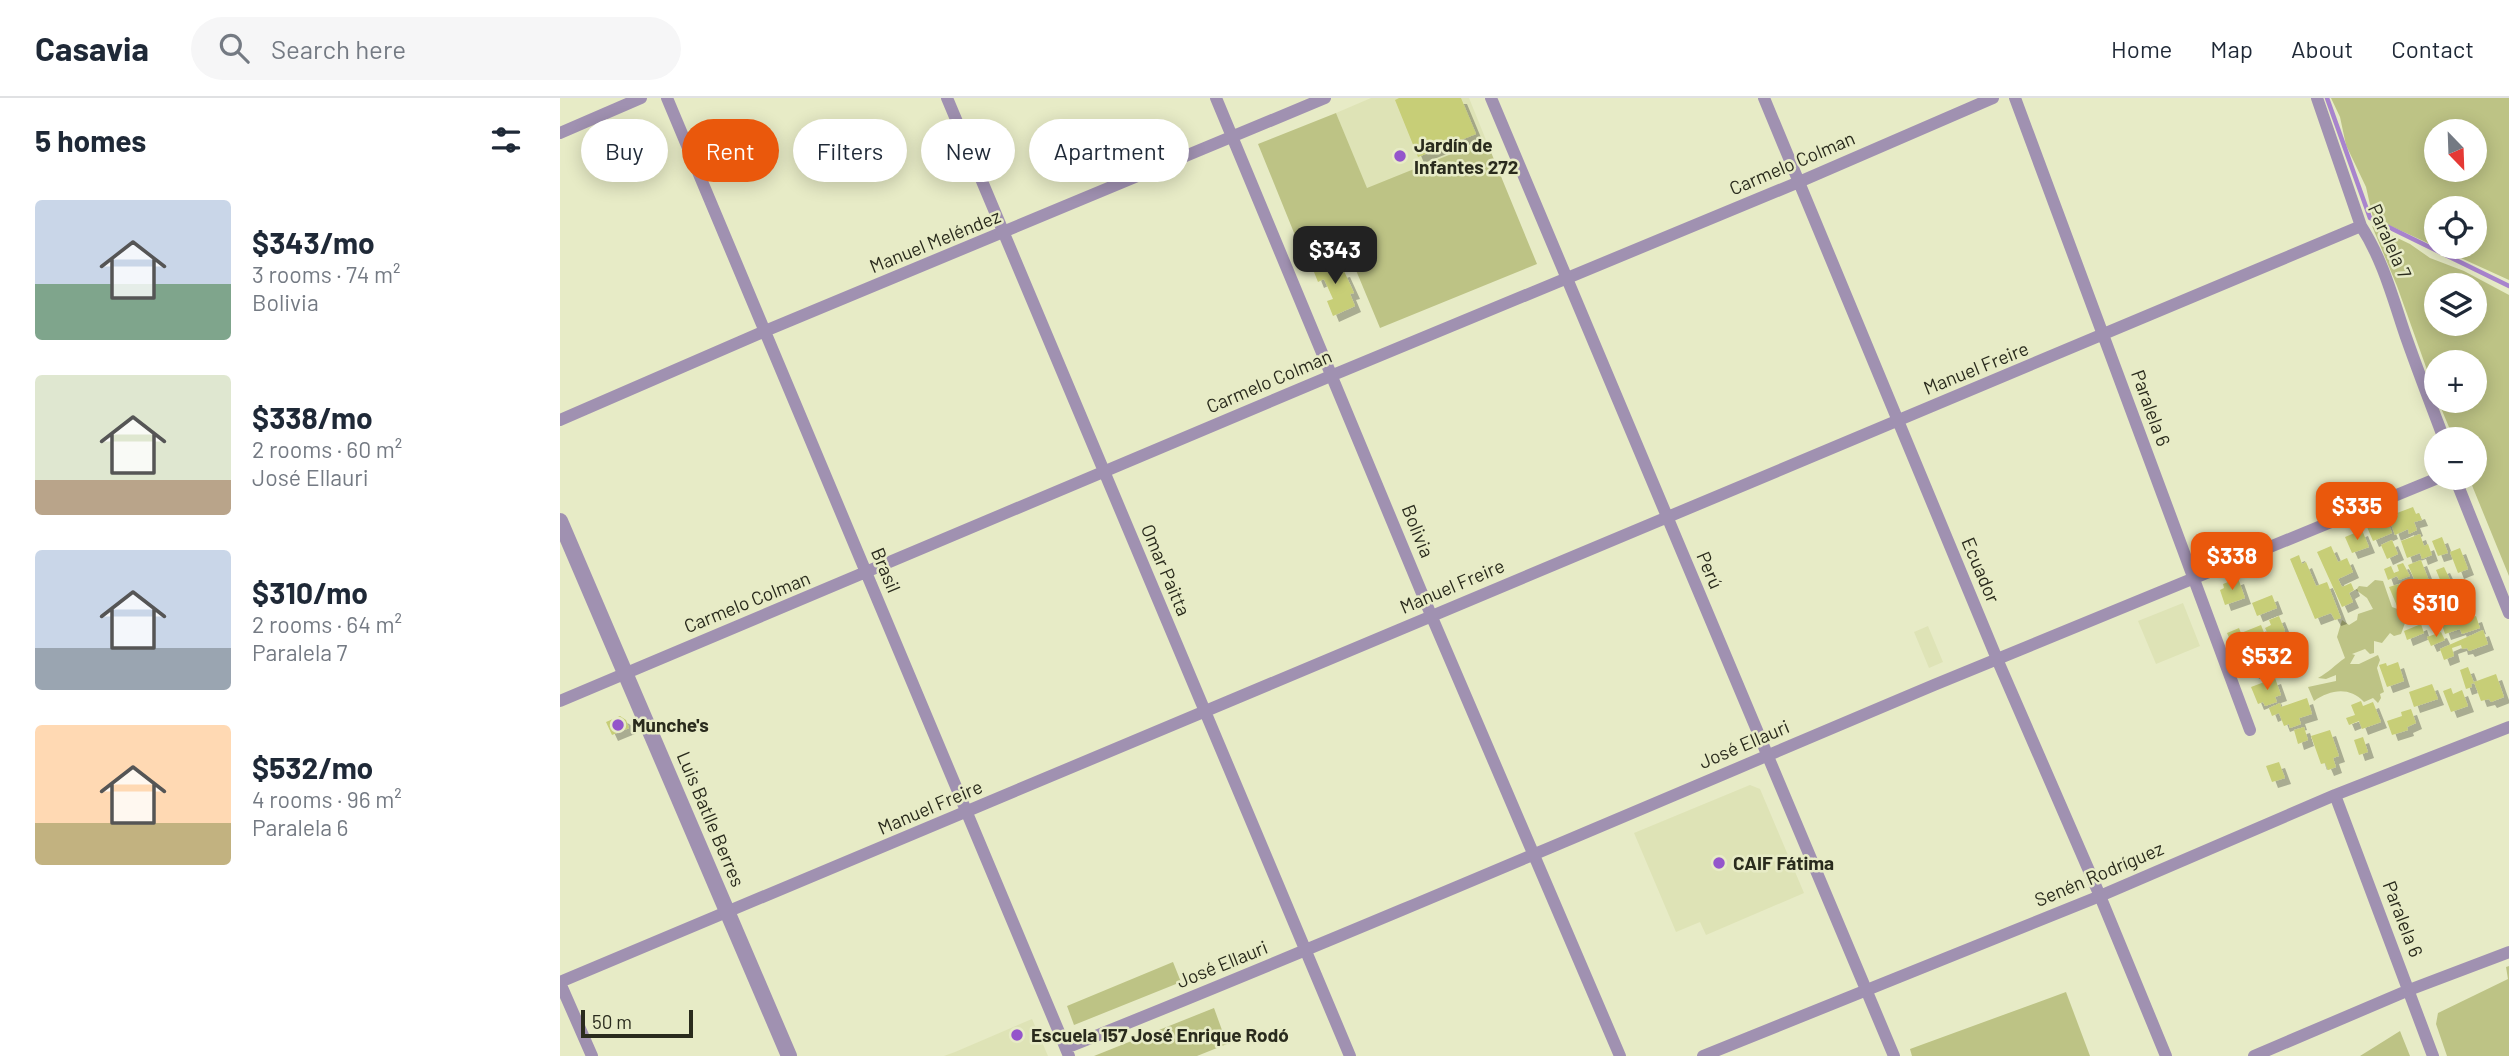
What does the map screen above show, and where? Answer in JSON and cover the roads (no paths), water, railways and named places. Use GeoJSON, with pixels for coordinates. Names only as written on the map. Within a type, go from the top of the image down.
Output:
{"type":"FeatureCollection","features":[{"type":"Feature","properties":{"kind":"street"},"geometry":{"type":"LineString","coordinates":[[560,133],[641,98]]}},
{"type":"Feature","properties":{"kind":"street","name":"Brasil"},"geometry":{"type":"LineString","coordinates":[[667,98],[1067,1052]]}},
{"type":"Feature","properties":{"kind":"street","name":"Omar Paitta"},"geometry":{"type":"LineString","coordinates":[[947,98],[1350,1056]]}},
{"type":"Feature","properties":{"kind":"street","name":"Bolivia"},"geometry":{"type":"LineString","coordinates":[[1216,98],[1619,1056]]}},
{"type":"Feature","properties":{"kind":"street","name":"Manuel Meléndez"},"geometry":{"type":"LineString","coordinates":[[560,420],[765,331],[1325,98]]}},
{"type":"Feature","properties":{"kind":"street","name":"Perú"},"geometry":{"type":"LineString","coordinates":[[1491,98],[1894,1056]]}},
{"type":"Feature","properties":{"kind":"street","name":"Ecuador"},"geometry":{"type":"LineString","coordinates":[[1764,98],[1997,659],[2100,895],[2166,1056]]}},
{"type":"Feature","properties":{"kind":"street","name":"Carmelo Colman"},"geometry":{"type":"LineString","coordinates":[[560,701],[1799,182],[1993,98]]}},
{"type":"Feature","properties":{"kind":"street","name":"Paralela 6"},"geometry":{"type":"LineString","coordinates":[[2015,98],[2250,730]]}},
{"type":"Feature","properties":{"kind":"street","name":"Paralela 7"},"geometry":{"type":"LineString","coordinates":[[2316,98],[2361,226],[2372,243],[2393,294],[2440,427]]}},
{"type":"Feature","properties":{"kind":"street","name":"Manuel Freire"},"geometry":{"type":"LineString","coordinates":[[560,983],[2361,226]]}},
{"type":"Feature","properties":{"kind":"street","name":"José Ellauri"},"geometry":{"type":"LineString","coordinates":[[1067,1052],[1997,659],[2424,484]]}},
{"type":"Feature","properties":{"kind":"street"},"geometry":{"type":"LineString","coordinates":[[2460,490],[2509,613]]}},
{"type":"Feature","properties":{"kind":"street","name":"Luis Batlle Berres"},"geometry":{"type":"LineString","coordinates":[[560,522],[789,1056]]}},
{"type":"Feature","properties":{"kind":"street","name":"Senén Rodríguez"},"geometry":{"type":"LineString","coordinates":[[1703,1056],[2100,895],[2335,795],[2509,727]]}},
{"type":"Feature","properties":{"kind":"street","name":"Paralela 6"},"geometry":{"type":"LineString","coordinates":[[2335,795],[2433,1056]]}},
{"type":"Feature","properties":{"kind":"street"},"geometry":{"type":"LineString","coordinates":[[2254,1056],[2409,990],[2509,952]]}},
{"type":"Feature","properties":{"kind":"street"},"geometry":{"type":"LineString","coordinates":[[560,983],[592,1056]]}},
{"type":"Feature","properties":{"kind":"waterway"},"geometry":{"type":"LineString","coordinates":[[2327,98],[2370,218],[2509,286]]}},
{"type":"Feature","properties":{"kind":"place","name":"Jardín de Infantes 272"},"geometry":{"type":"Point","coordinates":[1400,156]}},
{"type":"Feature","properties":{"kind":"place","name":"Munche's"},"geometry":{"type":"Point","coordinates":[618,725]}},
{"type":"Feature","properties":{"kind":"place","name":"CAIF Fátima"},"geometry":{"type":"Point","coordinates":[1719,863]}},
{"type":"Feature","properties":{"kind":"place","name":"Escuela 157 José Enrique Rodó"},"geometry":{"type":"Point","coordinates":[1017,1035]}}]}
